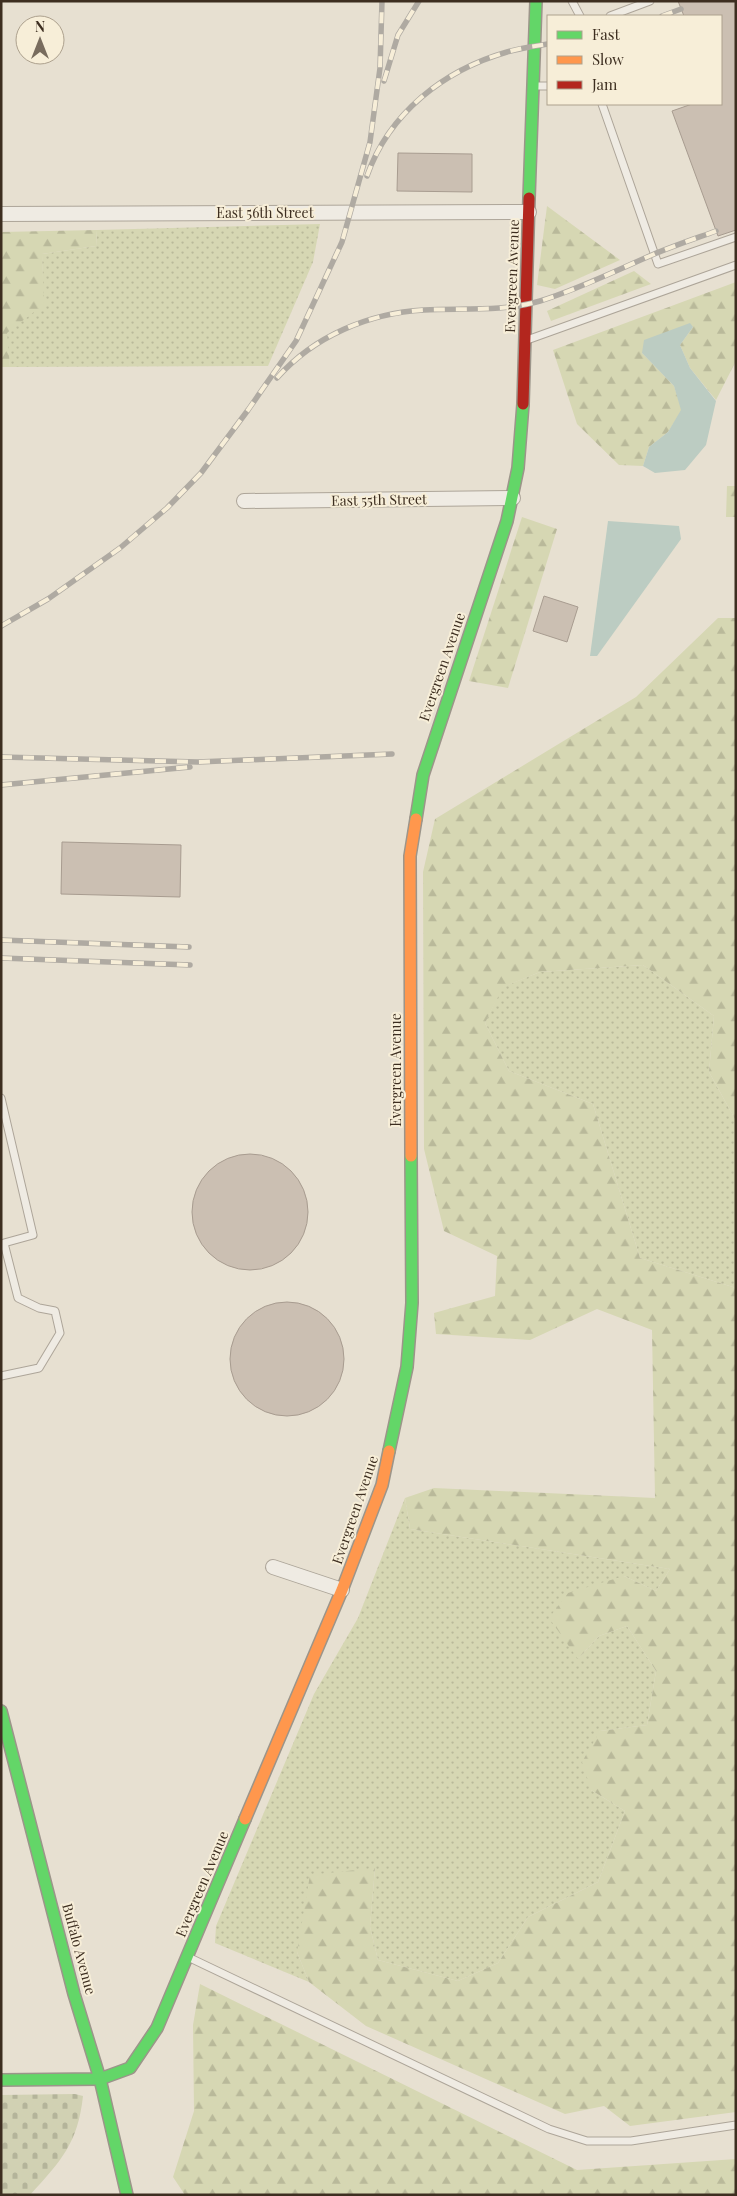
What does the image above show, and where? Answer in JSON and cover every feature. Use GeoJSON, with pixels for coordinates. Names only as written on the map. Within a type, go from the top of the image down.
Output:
{"type":"FeatureCollection","features":[{"type":"Feature","properties":{"kind":"street","name":"Evergreen Avenue"},"geometry":{"type":"LineString","coordinates":[[1,2080],[100,2079],[130,2068],[157,2028],[342,1590],[382,1485],[406,1367],[412,1303],[410,856],[423,774],[468,642],[513,498],[522,421],[536,1]]}},
{"type":"Feature","properties":{"kind":"street","name":"East 56th Street"},"geometry":{"type":"LineString","coordinates":[[1,214],[530,212]]}},
{"type":"Feature","properties":{"kind":"street","name":"East 55th Street"},"geometry":{"type":"LineString","coordinates":[[244,501],[513,498]]}},
{"type":"Feature","properties":{"kind":"street"},"geometry":{"type":"LineString","coordinates":[[274,1567],[342,1590]]}},
{"type":"Feature","properties":{"kind":"street","name":"Buffalo Avenue"},"geometry":{"type":"LineString","coordinates":[[2,1719],[74,1994],[100,2079],[127,2195]]}},
{"type":"Feature","properties":{"kind":"lane"},"geometry":{"type":"LineString","coordinates":[[572,1],[579,15]]}},
{"type":"Feature","properties":{"kind":"lane"},"geometry":{"type":"LineString","coordinates":[[613,15],[650,1]]}},
{"type":"Feature","properties":{"kind":"lane"},"geometry":{"type":"LineString","coordinates":[[534,86],[547,86]]}},
{"type":"Feature","properties":{"kind":"lane"},"geometry":{"type":"LineString","coordinates":[[602,105],[658,264],[736,237]]}},
{"type":"Feature","properties":{"kind":"lane"},"geometry":{"type":"LineString","coordinates":[[524,341],[736,265]]}},
{"type":"Feature","properties":{"kind":"lane"},"geometry":{"type":"LineString","coordinates":[[1,1098],[33,1235],[4,1243],[8,1266],[18,1298],[39,1308],[55,1311],[60,1333],[39,1368],[1,1376]]}},
{"type":"Feature","properties":{"kind":"lane"},"geometry":{"type":"LineString","coordinates":[[188,1957],[549,2129],[587,2141],[631,2141],[736,2125]]}},
{"type":"Feature","properties":{"kind":"green space"},"geometry":{"type":"Polygon","coordinates":[[[547,206],[620,260],[555,289],[537,285],[547,206]]]}},
{"type":"Feature","properties":{"kind":"green space"},"geometry":{"type":"Polygon","coordinates":[[[320,224],[313,262],[268,366],[10,367],[6,333],[43,304],[42,254],[96,246],[97,230],[320,224]]]}},
{"type":"Feature","properties":{"kind":"green space"},"geometry":{"type":"Polygon","coordinates":[[[97,230],[96,246],[42,254],[44,304],[7,333],[10,367],[1,367],[1,232],[97,230]]]}},
{"type":"Feature","properties":{"kind":"green space"},"geometry":{"type":"Polygon","coordinates":[[[634,271],[651,284],[551,321],[547,311],[634,271]]]}},
{"type":"Feature","properties":{"kind":"green space"},"geometry":{"type":"Polygon","coordinates":[[[736,282],[736,361],[716,400],[690,368],[680,345],[693,327],[642,353],[674,386],[682,410],[668,432],[649,447],[643,466],[619,465],[577,424],[553,350],[736,282]]]}},
{"type":"Feature","properties":{"kind":"green space"},"geometry":{"type":"Polygon","coordinates":[[[727,486],[736,486],[736,517],[726,517],[727,486]]]}},
{"type":"Feature","properties":{"kind":"green space"},"geometry":{"type":"Polygon","coordinates":[[[522,517],[557,529],[508,688],[469,681],[522,517]]]}},
{"type":"Feature","properties":{"kind":"green space"},"geometry":{"type":"Polygon","coordinates":[[[718,618],[736,618],[736,1121],[709,1072],[714,1016],[643,965],[540,972],[503,987],[485,1023],[509,1071],[593,1104],[640,1258],[736,1288],[736,2112],[630,2126],[604,2106],[565,2114],[366,2026],[309,1982],[297,1952],[310,1875],[375,1868],[370,1927],[378,1960],[458,1981],[498,1963],[528,1917],[598,1882],[625,1811],[591,1790],[582,1762],[600,1731],[647,1725],[656,1671],[627,1626],[599,1636],[578,1659],[549,1618],[568,1593],[624,1576],[656,1591],[670,1569],[410,1529],[405,1498],[434,1488],[655,1498],[652,1330],[597,1309],[530,1340],[436,1334],[434,1313],[495,1296],[497,1256],[444,1231],[424,1149],[423,872],[435,819],[636,697],[718,618]]]}},
{"type":"Feature","properties":{"kind":"green space"},"geometry":{"type":"Polygon","coordinates":[[[643,965],[714,1016],[709,1072],[736,1121],[736,1288],[640,1258],[593,1104],[509,1071],[485,1023],[502,987],[540,972],[643,965]]]}},
{"type":"Feature","properties":{"kind":"green space"},"geometry":{"type":"Polygon","coordinates":[[[405,1498],[410,1529],[670,1569],[656,1591],[624,1576],[578,1659],[599,1636],[627,1626],[656,1671],[647,1725],[600,1731],[591,1790],[625,1811],[598,1882],[528,1917],[498,1963],[458,1981],[378,1960],[370,1927],[375,1868],[297,1952],[309,1982],[215,1943],[216,1926],[314,1694],[358,1618],[405,1498]]]}},
{"type":"Feature","properties":{"kind":"green space"},"geometry":{"type":"Polygon","coordinates":[[[200,1984],[577,2170],[736,2159],[736,2195],[185,2195],[173,2177],[194,2111],[193,2025],[200,1984]]]}},
{"type":"Feature","properties":{"kind":"green space"},"geometry":{"type":"Polygon","coordinates":[[[75,2094],[83,2096],[77,2127],[66,2150],[51,2172],[30,2195],[1,2195],[1,2095],[75,2094]]]}},
{"type":"Feature","properties":{"kind":"shaded area"},"geometry":{"type":"Polygon","coordinates":[[[690,323],[693,327],[680,345],[690,368],[716,401],[706,445],[685,470],[655,473],[643,466],[649,447],[668,432],[681,410],[674,386],[642,353],[644,340],[690,323]]]}},
{"type":"Feature","properties":{"kind":"shaded area"},"geometry":{"type":"Polygon","coordinates":[[[608,521],[679,526],[681,539],[597,656],[590,656],[608,521]]]}},
{"type":"Feature","properties":{"kind":"building"},"geometry":{"type":"Polygon","coordinates":[[[678,1],[736,1],[736,230],[718,236],[672,111],[689,105],[722,105],[722,15],[684,15],[678,1]]]}},
{"type":"Feature","properties":{"kind":"building"},"geometry":{"type":"Polygon","coordinates":[[[398,153],[472,154],[472,192],[397,191],[398,153]]]}},
{"type":"Feature","properties":{"kind":"building"},"geometry":{"type":"Polygon","coordinates":[[[544,596],[578,607],[567,642],[533,631],[544,596]]]}},
{"type":"Feature","properties":{"kind":"building"},"geometry":{"type":"Polygon","coordinates":[[[62,842],[181,845],[180,897],[61,894],[62,842]]]}},
{"type":"Feature","properties":{"kind":"building"},"geometry":{"type":"Polygon","coordinates":[[[250,1154],[272,1159],[291,1171],[303,1190],[308,1212],[303,1234],[291,1253],[272,1265],[250,1270],[228,1265],[209,1253],[197,1234],[192,1212],[197,1190],[209,1171],[228,1159],[250,1154]]]}},
{"type":"Feature","properties":{"kind":"building"},"geometry":{"type":"Polygon","coordinates":[[[287,1302],[309,1306],[319,1311],[335,1327],[340,1337],[344,1359],[340,1381],[335,1391],[319,1407],[309,1412],[287,1416],[265,1412],[255,1407],[239,1391],[234,1381],[230,1359],[234,1337],[239,1327],[255,1311],[265,1306],[287,1302]]]}},
{"type":"Feature","properties":{"kind":"railway"},"geometry":{"type":"LineString","coordinates":[[1,626],[48,599],[120,548],[167,508],[201,473],[296,341],[342,242],[370,142],[380,68],[382,1]]}},
{"type":"Feature","properties":{"kind":"railway"},"geometry":{"type":"LineString","coordinates":[[384,81],[398,35],[419,1]]}},
{"type":"Feature","properties":{"kind":"railway"},"geometry":{"type":"LineString","coordinates":[[665,15],[681,9]]}},
{"type":"Feature","properties":{"kind":"railway"},"geometry":{"type":"LineString","coordinates":[[367,176],[377,153],[389,133],[404,114],[441,83],[462,70],[484,60],[512,51],[547,44]]}},
{"type":"Feature","properties":{"kind":"railway"},"geometry":{"type":"LineString","coordinates":[[277,378],[308,350],[344,329],[363,322],[403,312],[511,307],[540,301],[716,231]]}},
{"type":"Feature","properties":{"kind":"railway"},"geometry":{"type":"LineString","coordinates":[[1,757],[198,762],[392,754]]}},
{"type":"Feature","properties":{"kind":"railway"},"geometry":{"type":"LineString","coordinates":[[1,785],[190,767]]}},
{"type":"Feature","properties":{"kind":"railway"},"geometry":{"type":"LineString","coordinates":[[1,940],[189,947]]}},
{"type":"Feature","properties":{"kind":"railway"},"geometry":{"type":"LineString","coordinates":[[1,958],[190,965]]}},
{"type":"Feature","properties":{"kind":"traffic: fast"},"geometry":{"type":"LineString","coordinates":[[529,198],[536,1]]}},
{"type":"Feature","properties":{"kind":"traffic: fast"},"geometry":{"type":"LineString","coordinates":[[416,819],[423,775],[507,521],[518,468],[523,404]]}},
{"type":"Feature","properties":{"kind":"traffic: fast"},"geometry":{"type":"LineString","coordinates":[[389,1451],[407,1367],[412,1303],[411,1156]]}},
{"type":"Feature","properties":{"kind":"traffic: fast"},"geometry":{"type":"LineString","coordinates":[[1,1711],[74,1994],[100,2079],[127,2195]]}},
{"type":"Feature","properties":{"kind":"traffic: fast"},"geometry":{"type":"LineString","coordinates":[[1,2080],[100,2079],[130,2068],[157,2028],[245,1819]]}},
{"type":"Feature","properties":{"kind":"traffic: slow"},"geometry":{"type":"LineString","coordinates":[[411,1156],[410,856],[416,819]]}},
{"type":"Feature","properties":{"kind":"traffic: slow"},"geometry":{"type":"LineString","coordinates":[[245,1819],[342,1590],[382,1485],[389,1451]]}},
{"type":"Feature","properties":{"kind":"traffic: jam"},"geometry":{"type":"LineString","coordinates":[[523,404],[529,198]]}}]}
